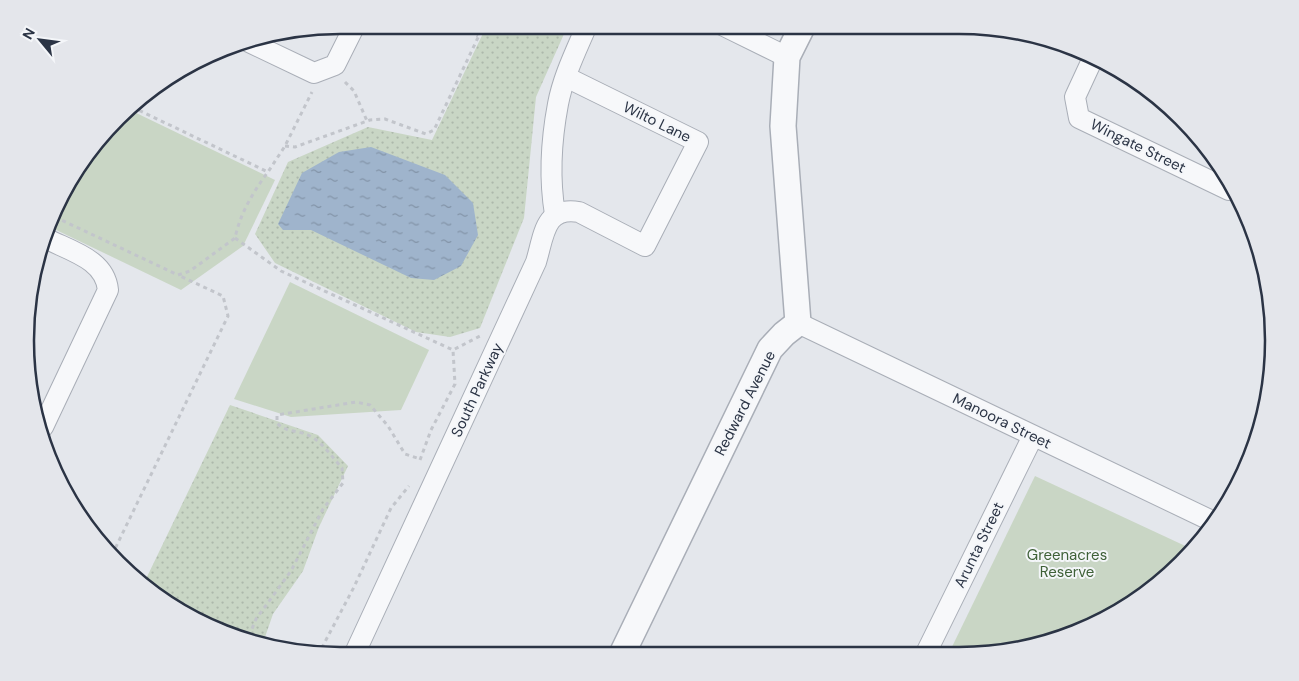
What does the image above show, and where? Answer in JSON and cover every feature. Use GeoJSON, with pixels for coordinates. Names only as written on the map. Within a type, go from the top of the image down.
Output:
{"type":"FeatureCollection","features":[{"type":"Feature","properties":{"kind":"street"},"geometry":{"type":"LineString","coordinates":[[257,45],[314,73],[336,65],[351,34]]}},
{"type":"Feature","properties":{"kind":"street"},"geometry":{"type":"LineString","coordinates":[[555,214],[550,183],[558,104],[566,77],[583,34]]}},
{"type":"Feature","properties":{"kind":"street"},"geometry":{"type":"LineString","coordinates":[[740,34],[787,57]]}},
{"type":"Feature","properties":{"kind":"street"},"geometry":{"type":"LineString","coordinates":[[798,34],[787,57],[783,126],[798,324]]}},
{"type":"Feature","properties":{"kind":"street","name":"Wingate Street"},"geometry":{"type":"LineString","coordinates":[[1090,63],[1075,96],[1079,118],[1224,188]]}},
{"type":"Feature","properties":{"kind":"street","name":"Wilto Lane"},"geometry":{"type":"LineString","coordinates":[[555,214],[568,210],[579,212],[645,246],[698,142],[566,77]]}},
{"type":"Feature","properties":{"kind":"street","name":"South Parkway"},"geometry":{"type":"LineString","coordinates":[[358,647],[536,262],[545,227],[555,214]]}},
{"type":"Feature","properties":{"kind":"street"},"geometry":{"type":"LineString","coordinates":[[45,423],[108,290],[104,274],[95,263],[50,241]]}},
{"type":"Feature","properties":{"kind":"street","name":"Manoora Street"},"geometry":{"type":"LineString","coordinates":[[798,324],[1208,519]]}},
{"type":"Feature","properties":{"kind":"street","name":"Redward Avenue"},"geometry":{"type":"LineString","coordinates":[[625,647],[770,349],[784,334],[798,324]]}},
{"type":"Feature","properties":{"kind":"street","name":"Arunta Street"},"geometry":{"type":"LineString","coordinates":[[929,647],[1033,436]]}},
{"type":"Feature","properties":{"kind":"path"},"geometry":{"type":"LineString","coordinates":[[285,146],[295,147],[367,121],[385,119],[426,134],[434,130],[478,36],[474,34]]}},
{"type":"Feature","properties":{"kind":"path"},"geometry":{"type":"LineString","coordinates":[[344,82],[354,91],[367,121]]}},
{"type":"Feature","properties":{"kind":"path"},"geometry":{"type":"LineString","coordinates":[[178,275],[190,271],[235,238],[238,225],[255,190],[285,146],[315,87]]}},
{"type":"Feature","properties":{"kind":"path"},"geometry":{"type":"LineString","coordinates":[[138,110],[268,172]]}},
{"type":"Feature","properties":{"kind":"path"},"geometry":{"type":"LineString","coordinates":[[59,219],[223,296],[228,316],[116,549]]}},
{"type":"Feature","properties":{"kind":"path"},"geometry":{"type":"LineString","coordinates":[[235,238],[281,271],[453,350]]}},
{"type":"Feature","properties":{"kind":"path"},"geometry":{"type":"LineString","coordinates":[[453,350],[486,332],[500,339]]}},
{"type":"Feature","properties":{"kind":"path"},"geometry":{"type":"LineString","coordinates":[[417,467],[432,430],[455,384],[453,350]]}},
{"type":"Feature","properties":{"kind":"path"},"geometry":{"type":"LineString","coordinates":[[250,634],[256,619],[291,572],[324,508],[343,483],[342,468],[311,436],[282,429],[277,423],[278,415],[356,402],[370,405],[388,426],[405,454],[420,459]]}},
{"type":"Feature","properties":{"kind":"path"},"geometry":{"type":"LineString","coordinates":[[322,647],[354,587],[391,508],[411,484]]}},
{"type":"Feature","properties":{"kind":"green space"},"geometry":{"type":"Polygon","coordinates":[[[483,34],[564,34],[536,97],[524,218],[480,328],[450,337],[416,332],[275,263],[255,234],[288,162],[368,127],[432,140],[483,34]]]}},
{"type":"Feature","properties":{"kind":"green space"},"geometry":{"type":"Polygon","coordinates":[[[135,113],[275,180],[243,246],[181,290],[55,229],[65,205],[85,170],[110,138],[135,113]]]}},
{"type":"Feature","properties":{"kind":"green space"},"geometry":{"type":"Polygon","coordinates":[[[290,282],[429,350],[401,410],[291,417],[234,399],[290,282]]]}},
{"type":"Feature","properties":{"kind":"green space"},"geometry":{"type":"Polygon","coordinates":[[[230,405],[318,435],[348,466],[319,527],[303,571],[273,614],[265,638],[205,616],[170,596],[146,578],[230,405]]]}},
{"type":"Feature","properties":{"kind":"green space","name":"Greenacres Reserve"},"geometry":{"type":"Polygon","coordinates":[[[1035,476],[1186,546],[1161,571],[1129,596],[1076,624],[1038,637],[999,645],[952,647],[1035,476]]]}},
{"type":"Feature","properties":{"kind":"water"},"geometry":{"type":"Polygon","coordinates":[[[371,147],[445,175],[473,203],[478,235],[461,266],[434,280],[411,278],[311,230],[283,230],[278,224],[302,173],[339,152],[371,147]]]}}]}
